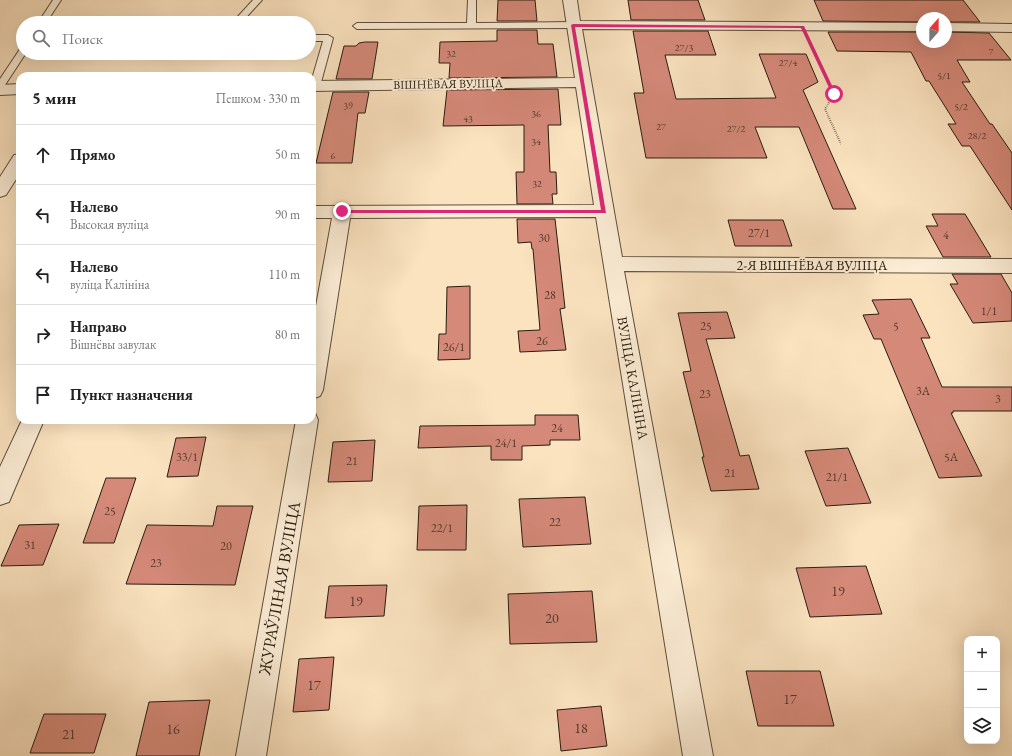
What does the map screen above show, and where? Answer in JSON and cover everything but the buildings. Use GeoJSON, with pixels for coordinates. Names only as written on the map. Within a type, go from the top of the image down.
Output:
{"type":"FeatureCollection","features":[{"type":"Feature","properties":{"kind":"street","name":"ВУЛІЦА КАЛІНІНА"},"geometry":{"type":"LineString","coordinates":[[570,0],[604,212],[698,756]]}},
{"type":"Feature","properties":{"kind":"street"},"geometry":{"type":"LineString","coordinates":[[573,25],[916,27]]}},
{"type":"Feature","properties":{"kind":"street"},"geometry":{"type":"LineString","coordinates":[[952,27],[1012,28]]}},
{"type":"Feature","properties":{"kind":"street","name":"ВІШНЁВАЯ ВУЛІЦА"},"geometry":{"type":"LineString","coordinates":[[316,86],[583,82]]}},
{"type":"Feature","properties":{"kind":"street"},"geometry":{"type":"LineString","coordinates":[[0,90],[16,89]]}},
{"type":"Feature","properties":{"kind":"street"},"geometry":{"type":"LineString","coordinates":[[0,191],[16,165]]}},
{"type":"Feature","properties":{"kind":"street"},"geometry":{"type":"LineString","coordinates":[[316,366],[342,211]]}},
{"type":"Feature","properties":{"kind":"street"},"geometry":{"type":"LineString","coordinates":[[316,212],[604,212]]}},
{"type":"Feature","properties":{"kind":"street","name":"2-Я ВІШНЁВАЯ ВУЛІЦА"},"geometry":{"type":"LineString","coordinates":[[613,264],[1012,266]]}},
{"type":"Feature","properties":{"kind":"street"},"geometry":{"type":"LineString","coordinates":[[0,494],[31,424]]}},
{"type":"Feature","properties":{"kind":"street","name":"ЖУРАЎЛІНАЯ ВУЛІЦА"},"geometry":{"type":"LineString","coordinates":[[251,756],[306,424]]}},
{"type":"Feature","properties":{"kind":"lane"},"geometry":{"type":"LineString","coordinates":[[47,16],[57,0]]}},
{"type":"Feature","properties":{"kind":"lane"},"geometry":{"type":"LineString","coordinates":[[243,16],[258,0]]}},
{"type":"Feature","properties":{"kind":"lane"},"geometry":{"type":"LineString","coordinates":[[471,26],[472,0]]}},
{"type":"Feature","properties":{"kind":"lane"},"geometry":{"type":"LineString","coordinates":[[357,26],[573,25]]}},
{"type":"Feature","properties":{"kind":"lane"},"geometry":{"type":"LineString","coordinates":[[316,38],[328,38],[316,76]]}},
{"type":"Feature","properties":{"kind":"lane"},"geometry":{"type":"LineString","coordinates":[[0,86],[17,60]]}},
{"type":"Feature","properties":{"kind":"path"},"geometry":{"type":"LineString","coordinates":[[803,26],[834,94],[825,109],[841,144]]}},
{"type":"Feature","properties":{"kind":"route"},"geometry":{"type":"LineString","coordinates":[[342,211],[604,212],[573,25],[803,26],[834,94]]}}]}
